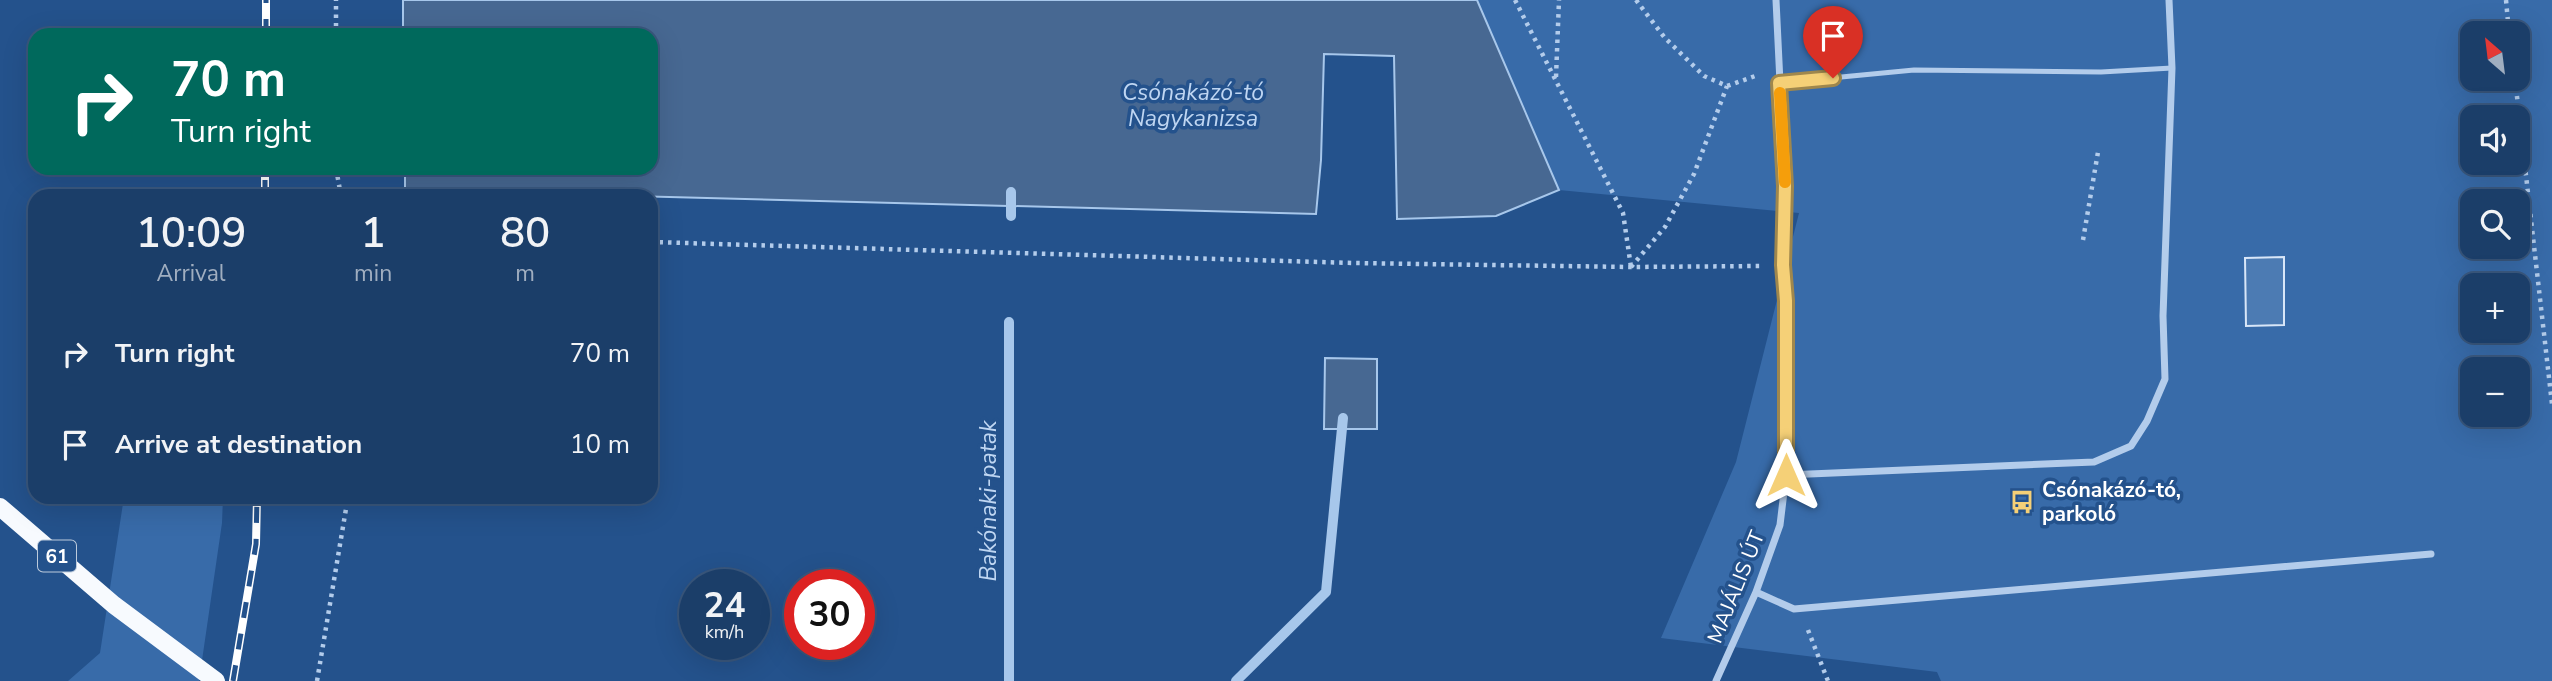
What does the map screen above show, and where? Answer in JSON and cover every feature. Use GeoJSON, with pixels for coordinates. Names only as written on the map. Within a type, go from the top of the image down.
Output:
{"type":"FeatureCollection","features":[{"type":"Feature","properties":{"kind":"main road","name":"61"},"geometry":{"type":"LineString","coordinates":[[0,507],[114,605],[216,681]]}},
{"type":"Feature","properties":{"kind":"street","name":"MAJÁLIS ÚT"},"geometry":{"type":"LineString","coordinates":[[1716,681],[1756,592],[1780,525],[1786,475],[1786,301],[1783,265],[1785,186],[1776,0]]}},
{"type":"Feature","properties":{"kind":"street"},"geometry":{"type":"LineString","coordinates":[[1786,475],[2094,462],[2131,446],[2147,421],[2165,379],[2163,316],[2172,68],[2169,0]]}},
{"type":"Feature","properties":{"kind":"street"},"geometry":{"type":"LineString","coordinates":[[1756,592],[1794,609],[2431,554]]}},
{"type":"Feature","properties":{"kind":"lane"},"geometry":{"type":"LineString","coordinates":[[1779,83],[1914,70],[2101,72],[2172,68]]}},
{"type":"Feature","properties":{"kind":"path"},"geometry":{"type":"LineString","coordinates":[[336,0],[336,28]]}},
{"type":"Feature","properties":{"kind":"path"},"geometry":{"type":"LineString","coordinates":[[1515,0],[1623,213],[1631,267]]}},
{"type":"Feature","properties":{"kind":"path"},"geometry":{"type":"LineString","coordinates":[[1556,78],[1559,0]]}},
{"type":"Feature","properties":{"kind":"path"},"geometry":{"type":"LineString","coordinates":[[1636,0],[1665,38],[1704,76],[1727,86],[1779,68]]}},
{"type":"Feature","properties":{"kind":"path"},"geometry":{"type":"LineString","coordinates":[[2506,0],[2509,21]]}},
{"type":"Feature","properties":{"kind":"path"},"geometry":{"type":"LineString","coordinates":[[1631,267],[1665,227],[1695,174],[1727,86]]}},
{"type":"Feature","properties":{"kind":"path"},"geometry":{"type":"LineString","coordinates":[[2516,91],[2552,404]]}},
{"type":"Feature","properties":{"kind":"path"},"geometry":{"type":"LineString","coordinates":[[2083,240],[2098,152]]}},
{"type":"Feature","properties":{"kind":"path"},"geometry":{"type":"LineString","coordinates":[[658,242],[1339,263],[1631,267],[1783,265]]}},
{"type":"Feature","properties":{"kind":"path"},"geometry":{"type":"LineString","coordinates":[[317,681],[347,504]]}},
{"type":"Feature","properties":{"kind":"path"},"geometry":{"type":"LineString","coordinates":[[1794,609],[1812,636],[1828,681]]}},
{"type":"Feature","properties":{"kind":"shaded area"},"geometry":{"type":"Polygon","coordinates":[[[1477,0],[2552,0],[2552,681],[1941,681],[1937,672],[1661,638],[1736,462],[1799,213],[1559,190],[1477,0]]]}},
{"type":"Feature","properties":{"kind":"shaded area"},"geometry":{"type":"Polygon","coordinates":[[[123,504],[223,504],[199,681],[68,681],[100,653],[123,504]]]}},
{"type":"Feature","properties":{"kind":"water","name":"Csónakázó-tó Nagykanizsa"},"geometry":{"type":"Polygon","coordinates":[[[403,0],[1477,0],[1559,190],[1496,216],[1397,219],[1394,56],[1324,54],[1321,160],[1316,214],[658,197],[658,189],[405,189],[405,175],[658,175],[658,28],[403,28],[403,0]]]}},
{"type":"Feature","properties":{"kind":"water"},"geometry":{"type":"Polygon","coordinates":[[[1325,358],[1377,359],[1377,429],[1324,429],[1325,358]]]}},
{"type":"Feature","properties":{"kind":"building"},"geometry":{"type":"Polygon","coordinates":[[[2284,257],[2284,325],[2246,326],[2245,258],[2284,257]]]}},
{"type":"Feature","properties":{"kind":"waterway","name":"Bakónaki-patak"},"geometry":{"type":"LineString","coordinates":[[1011,192],[1011,216]]}},
{"type":"Feature","properties":{"kind":"waterway","name":"Bakónaki-patak"},"geometry":{"type":"LineString","coordinates":[[1009,322],[1009,681]]}},
{"type":"Feature","properties":{"kind":"waterway"},"geometry":{"type":"LineString","coordinates":[[1236,681],[1326,592],[1343,418]]}},
{"type":"Feature","properties":{"kind":"railway"},"geometry":{"type":"LineString","coordinates":[[266,0],[266,28]]}},
{"type":"Feature","properties":{"kind":"railway"},"geometry":{"type":"LineString","coordinates":[[265,175],[265,189]]}},
{"type":"Feature","properties":{"kind":"railway"},"geometry":{"type":"LineString","coordinates":[[233,681],[256,544],[257,504]]}},
{"type":"Feature","properties":{"kind":"slow traffic"},"geometry":{"type":"LineString","coordinates":[[1780,93],[1785,182]]}},
{"type":"Feature","properties":{"kind":"place","name":"Csónakázó-tó, parkoló"},"geometry":{"type":"Point","coordinates":[2022,502]}},
{"type":"Feature","properties":{"kind":"route"},"geometry":{"type":"LineString","coordinates":[[1786,475],[1786,301],[1783,265],[1785,186],[1779,83],[1833,78]]}}]}
